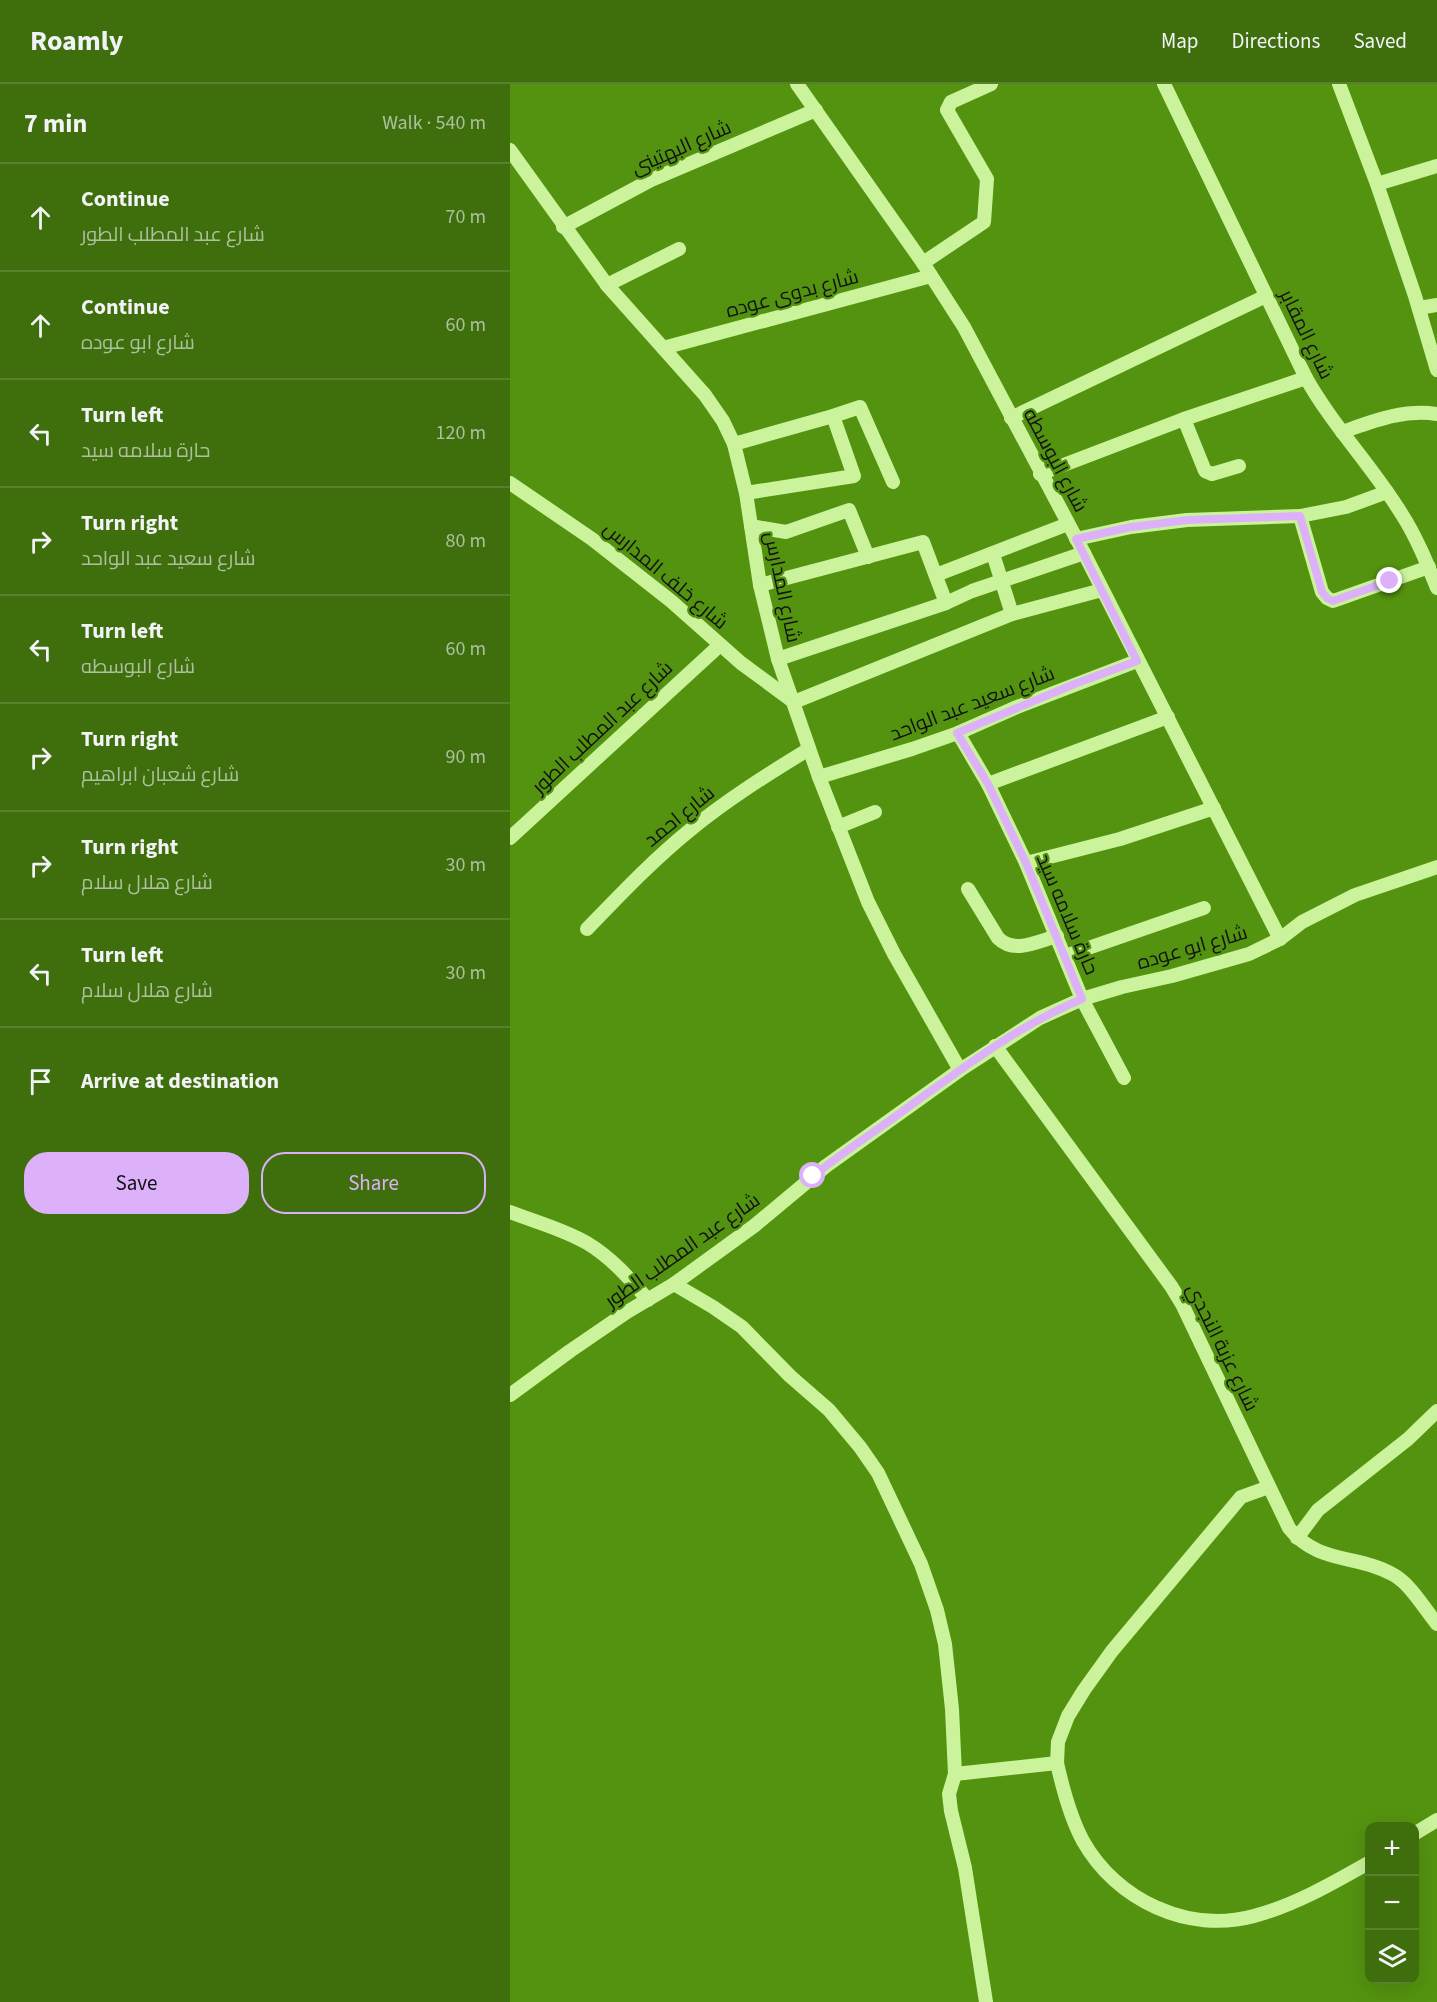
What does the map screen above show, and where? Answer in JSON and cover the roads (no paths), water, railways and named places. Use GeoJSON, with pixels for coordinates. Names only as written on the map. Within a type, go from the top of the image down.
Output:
{"type":"FeatureCollection","features":[{"type":"Feature","properties":{"kind":"street","name":"شارع البوسطه"},"geometry":{"type":"LineString","coordinates":[[797,84],[923,263],[964,327],[1084,554],[1280,939]]}},
{"type":"Feature","properties":{"kind":"street"},"geometry":{"type":"LineString","coordinates":[[923,263],[981,225],[986,218],[987,179],[948,110],[951,102],[991,84]]}},
{"type":"Feature","properties":{"kind":"street","name":"شارع المقابر"},"geometry":{"type":"LineString","coordinates":[[1164,84],[1306,378],[1330,417],[1402,514],[1437,587]]}},
{"type":"Feature","properties":{"kind":"street"},"geometry":{"type":"LineString","coordinates":[[1355,84],[1340,87],[1377,184],[1419,308],[1437,370]]}},
{"type":"Feature","properties":{"kind":"street","name":"شارع البهتينى"},"geometry":{"type":"LineString","coordinates":[[563,227],[651,180],[816,110]]}},
{"type":"Feature","properties":{"kind":"street","name":"شارع المدارس"},"geometry":{"type":"LineString","coordinates":[[510,150],[563,227],[607,285],[705,395],[723,421],[734,444],[746,493],[760,585],[778,659],[819,777],[879,923],[960,1070]]}},
{"type":"Feature","properties":{"kind":"street"},"geometry":{"type":"LineString","coordinates":[[1377,184],[1437,166]]}},
{"type":"Feature","properties":{"kind":"street"},"geometry":{"type":"LineString","coordinates":[[607,285],[679,249]]}},
{"type":"Feature","properties":{"kind":"street","name":"شارع بدوى عوده"},"geometry":{"type":"LineString","coordinates":[[663,348],[931,276]]}},
{"type":"Feature","properties":{"kind":"street"},"geometry":{"type":"LineString","coordinates":[[1011,418],[1266,296]]}},
{"type":"Feature","properties":{"kind":"street"},"geometry":{"type":"LineString","coordinates":[[1419,308],[1437,305]]}},
{"type":"Feature","properties":{"kind":"street"},"geometry":{"type":"LineString","coordinates":[[1040,474],[1184,419],[1306,378]]}},
{"type":"Feature","properties":{"kind":"street"},"geometry":{"type":"LineString","coordinates":[[734,444],[833,417],[860,407],[893,482]]}},
{"type":"Feature","properties":{"kind":"street"},"geometry":{"type":"LineString","coordinates":[[1342,432],[1402,413],[1437,414]]}},
{"type":"Feature","properties":{"kind":"street"},"geometry":{"type":"LineString","coordinates":[[746,493],[854,476],[833,417]]}},
{"type":"Feature","properties":{"kind":"street"},"geometry":{"type":"LineString","coordinates":[[1184,419],[1205,471],[1212,474],[1239,466]]}},
{"type":"Feature","properties":{"kind":"street","name":"شارع خلف المدارس"},"geometry":{"type":"LineString","coordinates":[[510,483],[516,492],[592,539],[671,601],[720,645],[794,702]]}},
{"type":"Feature","properties":{"kind":"street"},"geometry":{"type":"LineString","coordinates":[[1076,539],[1131,527],[1187,520],[1300,516],[1346,507],[1387,492]]}},
{"type":"Feature","properties":{"kind":"street"},"geometry":{"type":"LineString","coordinates":[[751,526],[786,532],[849,510],[868,557]]}},
{"type":"Feature","properties":{"kind":"street"},"geometry":{"type":"LineString","coordinates":[[1300,516],[1322,592],[1330,600],[1333,601],[1428,567]]}},
{"type":"Feature","properties":{"kind":"street"},"geometry":{"type":"LineString","coordinates":[[936,575],[1068,524]]}},
{"type":"Feature","properties":{"kind":"street"},"geometry":{"type":"LineString","coordinates":[[760,585],[923,542],[946,603]]}},
{"type":"Feature","properties":{"kind":"street"},"geometry":{"type":"LineString","coordinates":[[993,554],[1012,614]]}},
{"type":"Feature","properties":{"kind":"street"},"geometry":{"type":"LineString","coordinates":[[778,659],[1084,554]]}},
{"type":"Feature","properties":{"kind":"street"},"geometry":{"type":"LineString","coordinates":[[794,702],[1012,614],[1102,590]]}},
{"type":"Feature","properties":{"kind":"street","name":"شارع عبد المطلب الطور"},"geometry":{"type":"LineString","coordinates":[[510,838],[720,645]]}},
{"type":"Feature","properties":{"kind":"street","name":"شارع سعيد عبد الواحد"},"geometry":{"type":"LineString","coordinates":[[819,777],[957,733],[1027,703],[1137,661]]}},
{"type":"Feature","properties":{"kind":"street"},"geometry":{"type":"LineString","coordinates":[[988,784],[1168,717]]}},
{"type":"Feature","properties":{"kind":"street","name":"حارة سلامه سيد"},"geometry":{"type":"LineString","coordinates":[[957,733],[988,784],[1026,863],[1082,999],[1124,1078]]}},
{"type":"Feature","properties":{"kind":"street","name":"شارع احمد"},"geometry":{"type":"LineString","coordinates":[[587,929],[637,877],[690,830],[748,787],[809,749]]}},
{"type":"Feature","properties":{"kind":"street"},"geometry":{"type":"LineString","coordinates":[[1026,863],[1120,839],[1214,808]]}},
{"type":"Feature","properties":{"kind":"street"},"geometry":{"type":"LineString","coordinates":[[838,827],[876,812]]}},
{"type":"Feature","properties":{"kind":"street","name":"شارع ابو عوده"},"geometry":{"type":"LineString","coordinates":[[960,1070],[1040,1018],[1082,999],[1250,954],[1280,939],[1302,922],[1355,895],[1437,867]]}},
{"type":"Feature","properties":{"kind":"street"},"geometry":{"type":"LineString","coordinates":[[969,889],[1003,944],[1013,948],[1057,936]]}},
{"type":"Feature","properties":{"kind":"street"},"geometry":{"type":"LineString","coordinates":[[1065,956],[1204,908]]}},
{"type":"Feature","properties":{"kind":"street","name":"شارع عزبة النجدي"},"geometry":{"type":"LineString","coordinates":[[995,1046],[1171,1286],[1182,1304],[1289,1528],[1297,1539]]}},
{"type":"Feature","properties":{"kind":"street","name":"شارع عبد المطلب الطور"},"geometry":{"type":"LineString","coordinates":[[510,1395],[627,1312],[674,1284],[754,1226],[826,1166],[960,1070]]}},
{"type":"Feature","properties":{"kind":"street"},"geometry":{"type":"LineString","coordinates":[[510,1212],[587,1243],[610,1259],[648,1300]]}},
{"type":"Feature","properties":{"kind":"street"},"geometry":{"type":"LineString","coordinates":[[674,1284],[713,1307],[742,1328],[790,1376],[829,1410],[878,1473],[921,1564],[937,1610],[945,1644],[955,1774],[949,1794],[965,1868],[986,2002]]}},
{"type":"Feature","properties":{"kind":"street"},"geometry":{"type":"LineString","coordinates":[[1437,1411],[1408,1439],[1318,1510],[1297,1539],[1326,1555],[1377,1568],[1396,1576],[1437,1624]]}},
{"type":"Feature","properties":{"kind":"street"},"geometry":{"type":"LineString","coordinates":[[1269,1487],[1241,1497],[1112,1651],[1068,1716],[1058,1742],[1058,1763],[1066,1802],[1083,1841],[1102,1867],[1123,1887],[1149,1905],[1180,1917],[1218,1922],[1252,1917],[1307,1896],[1365,1865]]}},
{"type":"Feature","properties":{"kind":"street"},"geometry":{"type":"LineString","coordinates":[[955,1774],[1058,1763]]}},
{"type":"Feature","properties":{"kind":"street"},"geometry":{"type":"LineString","coordinates":[[1419,1831],[1437,1820]]}}]}
